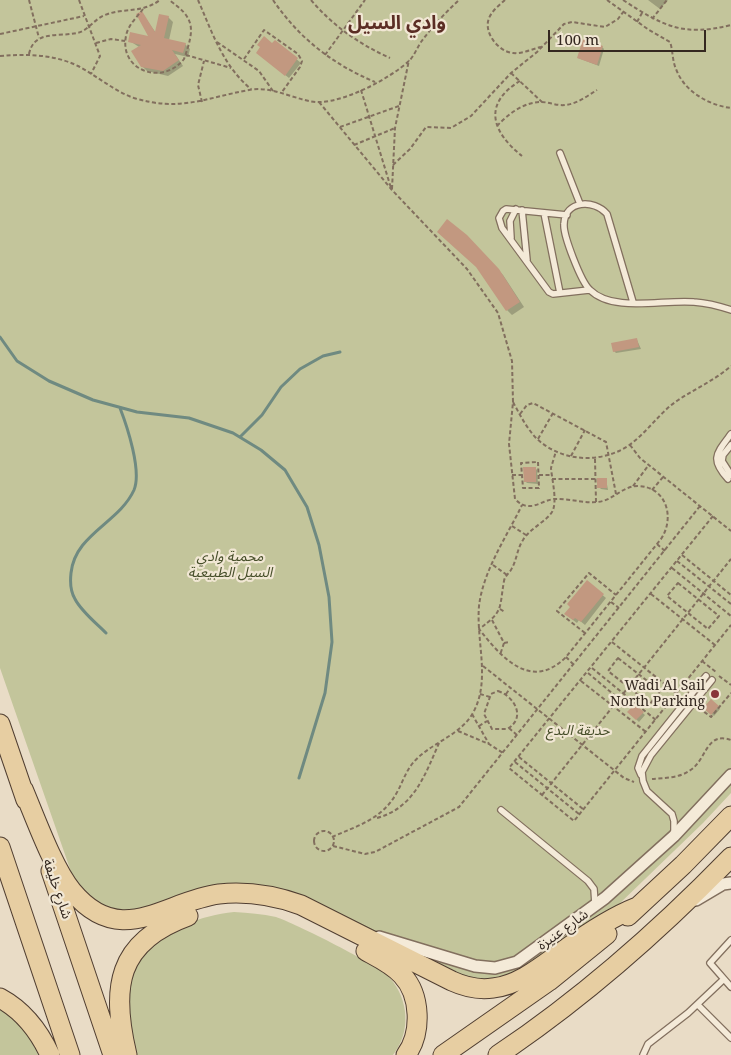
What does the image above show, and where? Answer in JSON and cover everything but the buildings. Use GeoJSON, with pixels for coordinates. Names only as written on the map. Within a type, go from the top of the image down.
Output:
{"type":"FeatureCollection","features":[{"type":"Feature","properties":{"kind":"main road","name":"شارع خليفة"},"geometry":{"type":"LineString","coordinates":[[0,724],[113,1055]]}},
{"type":"Feature","properties":{"kind":"main road"},"geometry":{"type":"LineString","coordinates":[[22,789],[66,882],[78,897],[101,913],[121,919],[140,919],[199,898],[218,894],[256,893],[277,896],[301,905],[460,985],[477,988],[495,988],[511,984],[614,918],[637,907]]}},
{"type":"Feature","properties":{"kind":"main road","name":"شارع عنيزة"},"geometry":{"type":"LineString","coordinates":[[443,1055],[549,981],[637,907],[731,816]]}},
{"type":"Feature","properties":{"kind":"main road"},"geometry":{"type":"LineString","coordinates":[[0,847],[70,1055]]}},
{"type":"Feature","properties":{"kind":"main road"},"geometry":{"type":"LineString","coordinates":[[500,1054],[580,995],[683,906],[731,857]]}},
{"type":"Feature","properties":{"kind":"main road"},"geometry":{"type":"LineString","coordinates":[[127,1055],[119,1018],[118,993],[122,970],[133,952],[143,941],[176,920],[202,910],[239,905],[270,908],[290,914],[393,967],[410,986],[417,1009],[415,1034],[406,1055]]}},
{"type":"Feature","properties":{"kind":"main road"},"geometry":{"type":"LineString","coordinates":[[0,998],[13,1006],[31,1022],[50,1055]]}},
{"type":"Feature","properties":{"kind":"street","name":"شارع عنيزة"},"geometry":{"type":"LineString","coordinates":[[350,929],[462,963],[495,968],[510,964],[526,957],[595,906],[674,836],[731,774]]}},
{"type":"Feature","properties":{"kind":"street"},"geometry":{"type":"LineString","coordinates":[[683,906],[723,884],[731,883]]}},
{"type":"Feature","properties":{"kind":"lane"},"geometry":{"type":"LineString","coordinates":[[560,153],[580,204]]}},
{"type":"Feature","properties":{"kind":"lane"},"geometry":{"type":"LineString","coordinates":[[633,302],[607,214],[597,205],[580,204],[572,208],[567,215],[564,226],[580,277],[589,290],[609,301],[633,302],[694,302],[731,310]]}},
{"type":"Feature","properties":{"kind":"lane"},"geometry":{"type":"LineString","coordinates":[[567,215],[519,210],[502,211],[499,218],[502,228],[528,260],[549,292],[560,293],[589,290]]}},
{"type":"Feature","properties":{"kind":"lane"},"geometry":{"type":"LineString","coordinates":[[511,239],[510,221],[519,210]]}},
{"type":"Feature","properties":{"kind":"lane"},"geometry":{"type":"LineString","coordinates":[[519,210],[528,260]]}},
{"type":"Feature","properties":{"kind":"lane"},"geometry":{"type":"LineString","coordinates":[[544,213],[560,293]]}},
{"type":"Feature","properties":{"kind":"lane"},"geometry":{"type":"LineString","coordinates":[[730,477],[718,468],[716,458],[718,450],[731,434]]}},
{"type":"Feature","properties":{"kind":"lane"},"geometry":{"type":"LineString","coordinates":[[730,477],[722,461],[723,455],[731,445]]}},
{"type":"Feature","properties":{"kind":"lane"},"geometry":{"type":"LineString","coordinates":[[674,836],[672,814],[647,791],[642,779],[647,760],[709,678]]}},
{"type":"Feature","properties":{"kind":"lane"},"geometry":{"type":"LineString","coordinates":[[501,810],[588,880],[594,889],[595,906]]}},
{"type":"Feature","properties":{"kind":"lane"},"geometry":{"type":"LineString","coordinates":[[731,940],[710,963],[731,987]]}},
{"type":"Feature","properties":{"kind":"lane"},"geometry":{"type":"LineString","coordinates":[[643,1055],[648,1044],[698,1005],[724,980]]}},
{"type":"Feature","properties":{"kind":"lane"},"geometry":{"type":"LineString","coordinates":[[698,1005],[731,1038]]}},
{"type":"Feature","properties":{"kind":"path"},"geometry":{"type":"LineString","coordinates":[[29,0],[39,38]]}},
{"type":"Feature","properties":{"kind":"path"},"geometry":{"type":"LineString","coordinates":[[79,0],[100,56],[91,74]]}},
{"type":"Feature","properties":{"kind":"path"},"geometry":{"type":"LineString","coordinates":[[29,54],[32,45],[39,38],[46,35],[78,33],[107,14],[143,9],[160,0]]}},
{"type":"Feature","properties":{"kind":"path"},"geometry":{"type":"LineString","coordinates":[[143,9],[128,30],[126,42],[128,54],[134,63],[150,73],[169,71],[178,66],[186,56],[190,21],[186,12],[169,0]]}},
{"type":"Feature","properties":{"kind":"path"},"geometry":{"type":"LineString","coordinates":[[198,0],[216,42],[231,68],[251,89]]}},
{"type":"Feature","properties":{"kind":"path"},"geometry":{"type":"LineString","coordinates":[[273,0],[291,23],[325,55],[376,83]]}},
{"type":"Feature","properties":{"kind":"path"},"geometry":{"type":"LineString","coordinates":[[311,0],[342,31],[365,46],[390,58]]}},
{"type":"Feature","properties":{"kind":"path"},"geometry":{"type":"LineString","coordinates":[[325,55],[365,0]]}},
{"type":"Feature","properties":{"kind":"path"},"geometry":{"type":"LineString","coordinates":[[0,56],[29,54],[61,60],[132,97],[155,103],[179,104],[202,102],[251,89],[282,92],[319,102],[361,90],[376,83],[410,60],[436,24],[459,0]]}},
{"type":"Feature","properties":{"kind":"path"},"geometry":{"type":"LineString","coordinates":[[504,0],[490,16],[488,22],[490,34],[496,46],[512,53],[543,46]]}},
{"type":"Feature","properties":{"kind":"path"},"geometry":{"type":"LineString","coordinates":[[607,0],[670,42],[676,70],[691,90],[714,104],[731,108]]}},
{"type":"Feature","properties":{"kind":"path"},"geometry":{"type":"LineString","coordinates":[[623,0],[652,20],[667,27],[686,31],[705,31],[731,25]]}},
{"type":"Feature","properties":{"kind":"path"},"geometry":{"type":"LineString","coordinates":[[652,20],[667,0]]}},
{"type":"Feature","properties":{"kind":"path"},"geometry":{"type":"LineString","coordinates":[[393,165],[410,149],[426,127],[444,128],[460,124],[478,110],[512,73],[543,46],[564,24],[572,22],[604,27],[618,19],[624,11]]}},
{"type":"Feature","properties":{"kind":"path"},"geometry":{"type":"LineString","coordinates":[[638,22],[642,13]]}},
{"type":"Feature","properties":{"kind":"path"},"geometry":{"type":"LineString","coordinates":[[0,34],[84,16]]}},
{"type":"Feature","properties":{"kind":"path"},"geometry":{"type":"LineString","coordinates":[[244,59],[264,30],[298,54],[302,61],[300,67],[282,92]]}},
{"type":"Feature","properties":{"kind":"path"},"geometry":{"type":"LineString","coordinates":[[96,43],[112,39],[126,42]]}},
{"type":"Feature","properties":{"kind":"path"},"geometry":{"type":"LineString","coordinates":[[216,42],[259,70],[273,91]]}},
{"type":"Feature","properties":{"kind":"path"},"geometry":{"type":"LineString","coordinates":[[186,56],[231,68]]}},
{"type":"Feature","properties":{"kind":"path"},"geometry":{"type":"LineString","coordinates":[[392,190],[395,128],[410,60]]}},
{"type":"Feature","properties":{"kind":"path"},"geometry":{"type":"LineString","coordinates":[[202,102],[198,85],[204,61]]}},
{"type":"Feature","properties":{"kind":"path"},"geometry":{"type":"LineString","coordinates":[[512,73],[542,102]]}},
{"type":"Feature","properties":{"kind":"path"},"geometry":{"type":"LineString","coordinates":[[520,81],[508,89],[496,106],[494,115],[497,126],[505,139],[522,156]]}},
{"type":"Feature","properties":{"kind":"path"},"geometry":{"type":"LineString","coordinates":[[361,90],[392,190]]}},
{"type":"Feature","properties":{"kind":"path"},"geometry":{"type":"LineString","coordinates":[[497,126],[521,108],[542,102],[566,105],[579,101],[597,90]]}},
{"type":"Feature","properties":{"kind":"path"},"geometry":{"type":"LineString","coordinates":[[319,102],[392,190],[467,269],[498,313],[512,361],[513,402],[509,444],[513,496],[522,505],[532,506],[554,499],[596,502],[633,486],[648,465]]}},
{"type":"Feature","properties":{"kind":"path"},"geometry":{"type":"LineString","coordinates":[[339,127],[399,106]]}},
{"type":"Feature","properties":{"kind":"path"},"geometry":{"type":"LineString","coordinates":[[354,145],[395,128]]}},
{"type":"Feature","properties":{"kind":"path"},"geometry":{"type":"LineString","coordinates":[[513,402],[538,439],[556,451],[571,456],[595,458],[609,455],[630,444],[670,407],[731,366]]}},
{"type":"Feature","properties":{"kind":"path"},"geometry":{"type":"LineString","coordinates":[[520,414],[527,405],[533,403],[606,442],[616,494]]}},
{"type":"Feature","properties":{"kind":"path"},"geometry":{"type":"LineString","coordinates":[[538,439],[553,413]]}},
{"type":"Feature","properties":{"kind":"path"},"geometry":{"type":"LineString","coordinates":[[571,456],[585,430]]}},
{"type":"Feature","properties":{"kind":"path"},"geometry":{"type":"LineString","coordinates":[[630,444],[636,456],[731,531]]}},
{"type":"Feature","properties":{"kind":"path"},"geometry":{"type":"LineString","coordinates":[[479,629],[492,620],[500,609],[507,575],[512,569],[519,546],[526,535],[552,513],[554,499],[552,459],[556,451]]}},
{"type":"Feature","properties":{"kind":"path"},"geometry":{"type":"LineString","coordinates":[[595,458],[596,502]]}},
{"type":"Feature","properties":{"kind":"path"},"geometry":{"type":"LineString","coordinates":[[521,462],[538,462],[538,476],[539,488],[522,488],[521,462]]}},
{"type":"Feature","properties":{"kind":"path"},"geometry":{"type":"LineString","coordinates":[[511,476],[522,475]]}},
{"type":"Feature","properties":{"kind":"path"},"geometry":{"type":"LineString","coordinates":[[538,476],[552,475]]}},
{"type":"Feature","properties":{"kind":"path"},"geometry":{"type":"LineString","coordinates":[[652,490],[663,477]]}},
{"type":"Feature","properties":{"kind":"path"},"geometry":{"type":"LineString","coordinates":[[552,479],[596,479]]}},
{"type":"Feature","properties":{"kind":"path"},"geometry":{"type":"LineString","coordinates":[[479,629],[500,655],[517,667],[532,671],[551,668],[566,658],[667,529],[669,512],[663,498],[652,490],[633,486]]}},
{"type":"Feature","properties":{"kind":"path"},"geometry":{"type":"LineString","coordinates":[[376,818],[396,794],[412,764],[458,731],[472,714],[480,694],[483,666],[479,629],[481,595],[493,565],[522,505]]}},
{"type":"Feature","properties":{"kind":"path"},"geometry":{"type":"LineString","coordinates":[[439,743],[413,796],[395,811],[332,837],[322,832],[315,836],[313,841],[317,848],[324,851],[332,846],[365,854],[375,852],[459,807],[700,506]]}},
{"type":"Feature","properties":{"kind":"path"},"geometry":{"type":"LineString","coordinates":[[713,516],[582,681],[509,768],[574,821],[731,625]]}},
{"type":"Feature","properties":{"kind":"path"},"geometry":{"type":"LineString","coordinates":[[512,526],[526,535]]}},
{"type":"Feature","properties":{"kind":"path"},"geometry":{"type":"LineString","coordinates":[[657,544],[665,551]]}},
{"type":"Feature","properties":{"kind":"path"},"geometry":{"type":"LineString","coordinates":[[682,555],[731,595]]}},
{"type":"Feature","properties":{"kind":"path"},"geometry":{"type":"LineString","coordinates":[[542,795],[731,559]]}},
{"type":"Feature","properties":{"kind":"path"},"geometry":{"type":"LineString","coordinates":[[677,561],[731,604]]}},
{"type":"Feature","properties":{"kind":"path"},"geometry":{"type":"LineString","coordinates":[[493,565],[507,575]]}},
{"type":"Feature","properties":{"kind":"path"},"geometry":{"type":"LineString","coordinates":[[672,568],[731,616]]}},
{"type":"Feature","properties":{"kind":"path"},"geometry":{"type":"LineString","coordinates":[[585,633],[557,611],[589,573],[616,595]]}},
{"type":"Feature","properties":{"kind":"path"},"geometry":{"type":"LineString","coordinates":[[678,583],[698,600],[719,616],[708,629],[667,596],[678,583]]}},
{"type":"Feature","properties":{"kind":"path"},"geometry":{"type":"LineString","coordinates":[[651,594],[715,645]]}},
{"type":"Feature","properties":{"kind":"path"},"geometry":{"type":"LineString","coordinates":[[611,602],[619,608]]}},
{"type":"Feature","properties":{"kind":"path"},"geometry":{"type":"LineString","coordinates":[[500,609],[504,612]]}},
{"type":"Feature","properties":{"kind":"path"},"geometry":{"type":"LineString","coordinates":[[492,620],[504,643],[500,655]]}},
{"type":"Feature","properties":{"kind":"path"},"geometry":{"type":"LineString","coordinates":[[504,643],[510,642]]}},
{"type":"Feature","properties":{"kind":"path"},"geometry":{"type":"LineString","coordinates":[[612,642],[676,693]]}},
{"type":"Feature","properties":{"kind":"path"},"geometry":{"type":"LineString","coordinates":[[566,658],[574,664]]}},
{"type":"Feature","properties":{"kind":"path"},"geometry":{"type":"LineString","coordinates":[[618,658],[639,674],[660,691],[650,704],[608,671],[618,658]]}},
{"type":"Feature","properties":{"kind":"path"},"geometry":{"type":"LineString","coordinates":[[483,666],[614,771],[628,780],[683,774],[697,764],[711,741],[720,738],[731,740]]}},
{"type":"Feature","properties":{"kind":"path"},"geometry":{"type":"LineString","coordinates":[[592,668],[656,720]]}},
{"type":"Feature","properties":{"kind":"path"},"geometry":{"type":"LineString","coordinates":[[588,673],[619,699]]}},
{"type":"Feature","properties":{"kind":"path"},"geometry":{"type":"LineString","coordinates":[[582,681],[646,732]]}},
{"type":"Feature","properties":{"kind":"path"},"geometry":{"type":"LineString","coordinates":[[506,694],[511,687]]}},
{"type":"Feature","properties":{"kind":"path"},"geometry":{"type":"LineString","coordinates":[[495,691],[506,694],[513,701],[517,718],[510,728],[494,730],[487,722],[484,711],[495,691]]}},
{"type":"Feature","properties":{"kind":"path"},"geometry":{"type":"LineString","coordinates":[[697,706],[710,717],[731,693]]}},
{"type":"Feature","properties":{"kind":"path"},"geometry":{"type":"LineString","coordinates":[[480,694],[490,697]]}},
{"type":"Feature","properties":{"kind":"path"},"geometry":{"type":"LineString","coordinates":[[726,699],[731,702]]}},
{"type":"Feature","properties":{"kind":"path"},"geometry":{"type":"LineString","coordinates":[[472,714],[489,744]]}},
{"type":"Feature","properties":{"kind":"path"},"geometry":{"type":"LineString","coordinates":[[479,726],[487,722]]}},
{"type":"Feature","properties":{"kind":"path"},"geometry":{"type":"LineString","coordinates":[[510,728],[518,735]]}},
{"type":"Feature","properties":{"kind":"path"},"geometry":{"type":"LineString","coordinates":[[458,731],[489,744],[504,753]]}},
{"type":"Feature","properties":{"kind":"path"},"geometry":{"type":"LineString","coordinates":[[519,757],[583,808]]}},
{"type":"Feature","properties":{"kind":"path"},"geometry":{"type":"LineString","coordinates":[[515,762],[579,814]]}},
{"type":"Feature","properties":{"kind":"path"},"geometry":{"type":"LineString","coordinates":[[332,837],[332,846]]}},
{"type":"Feature","properties":{"kind":"green space"},"geometry":{"type":"Polygon","coordinates":[[[0,0],[731,0],[731,793],[703,823],[616,907],[521,977],[480,985],[291,897],[171,904],[106,914],[76,886],[0,668],[0,0]]]}},
{"type":"Feature","properties":{"kind":"green space"},"geometry":{"type":"Polygon","coordinates":[[[234,912],[271,916],[286,921],[354,955],[390,978],[401,996],[405,1016],[403,1036],[393,1055],[132,1055],[128,1022],[128,989],[135,963],[164,936],[186,924],[209,916],[234,912]]]}},
{"type":"Feature","properties":{"kind":"green space"},"geometry":{"type":"Polygon","coordinates":[[[0,1007],[32,1035],[40,1055],[0,1055],[0,1007]]]}},
{"type":"Feature","properties":{"kind":"waterway"},"geometry":{"type":"LineString","coordinates":[[0,337],[17,361],[49,381],[93,400],[137,412],[189,418],[233,433],[261,450],[285,470],[307,507],[319,545],[329,597],[332,642],[325,693],[299,778]]}},
{"type":"Feature","properties":{"kind":"waterway"},"geometry":{"type":"LineString","coordinates":[[240,437],[262,415],[281,387],[300,369],[323,356],[340,352]]}},
{"type":"Feature","properties":{"kind":"waterway"},"geometry":{"type":"LineString","coordinates":[[106,633],[85,612],[73,596],[71,573],[74,560],[80,548],[118,511],[134,490],[136,482],[135,460],[130,437],[120,408]]}},
{"type":"Feature","properties":{"kind":"place","name":"Wadi Al Sail North Parking"},"geometry":{"type":"Point","coordinates":[715,694]}},
{"type":"Feature","properties":{"kind":"district","name":"وادي السيل"},"geometry":{"type":"Point","coordinates":[397,24]}},
{"type":"Feature","properties":{"kind":"park label","name":"محمية وادي السيل الطبيعية"},"geometry":{"type":"Point","coordinates":[230,566]}},
{"type":"Feature","properties":{"kind":"park label","name":"حديقة البدع"},"geometry":{"type":"Point","coordinates":[578,731]}}]}
